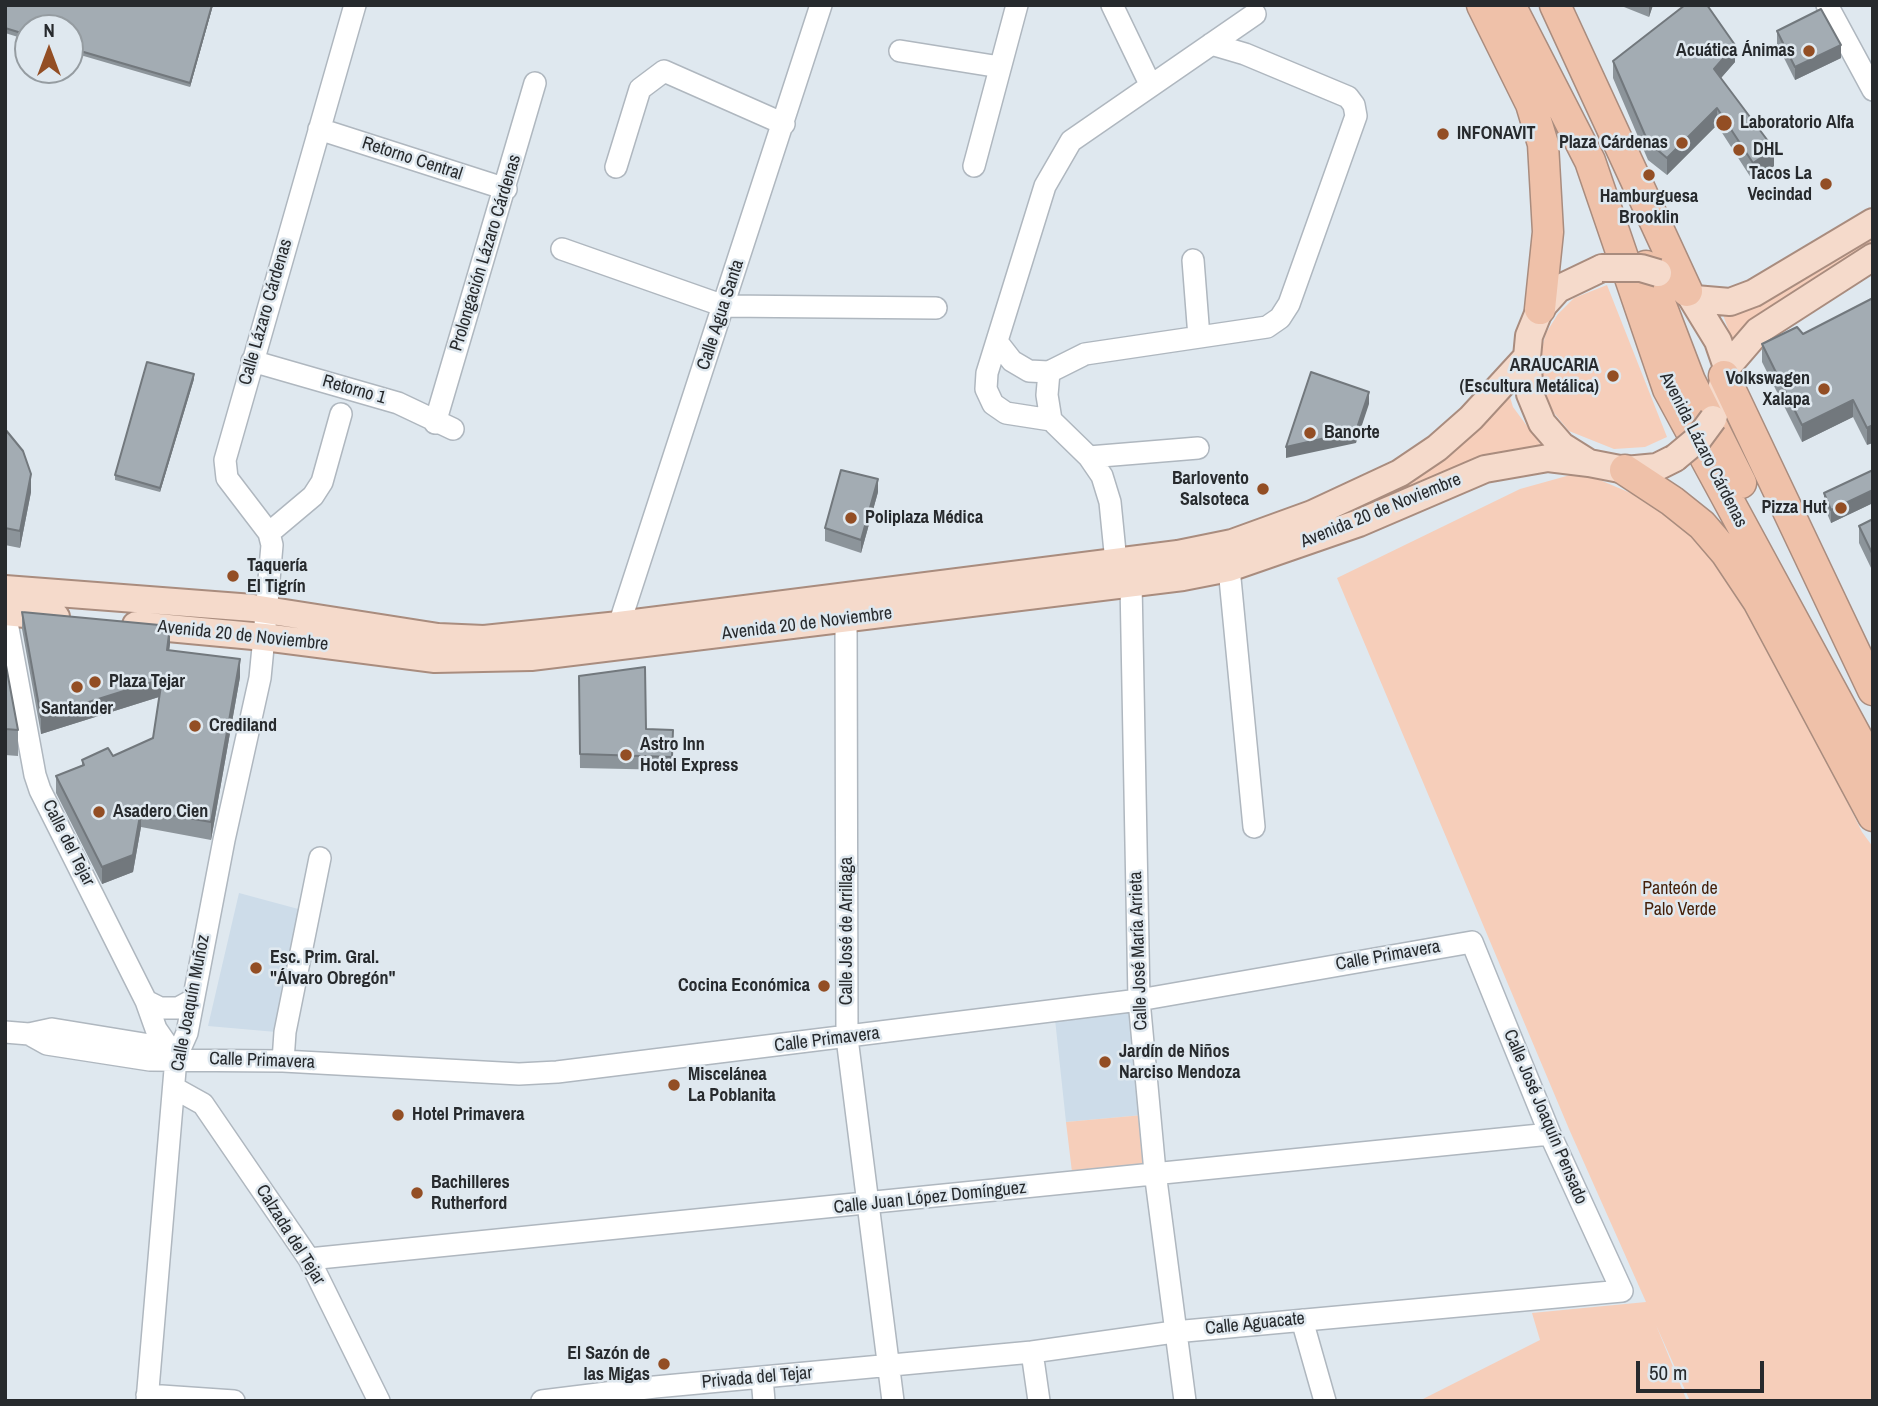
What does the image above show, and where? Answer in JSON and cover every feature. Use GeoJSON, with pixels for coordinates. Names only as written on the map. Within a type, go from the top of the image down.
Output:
{"type":"FeatureCollection","features":[{"type":"Feature","properties":{"kind":"highway"},"geometry":{"type":"LineString","coordinates":[[1482,5],[1531,104],[1543,144],[1548,232],[1539,309]]}},
{"type":"Feature","properties":{"kind":"highway","name":"Avenida Lázaro Cárdenas"},"geometry":{"type":"LineString","coordinates":[[1510,5],[1590,161],[1668,389],[1873,767]]}},
{"type":"Feature","properties":{"kind":"highway","name":"Avenida Lázaro Cárdenas"},"geometry":{"type":"LineString","coordinates":[[1531,5],[1607,155],[1690,381],[1873,734]]}},
{"type":"Feature","properties":{"kind":"highway"},"geometry":{"type":"LineString","coordinates":[[1555,5],[1691,295]]}},
{"type":"Feature","properties":{"kind":"highway"},"geometry":{"type":"LineString","coordinates":[[1726,371],[1873,690]]}},
{"type":"Feature","properties":{"kind":"highway"},"geometry":{"type":"LineString","coordinates":[[1625,470],[1692,517],[1726,553],[1758,601],[1873,816]]}},
{"type":"Feature","properties":{"kind":"main road"},"geometry":{"type":"LineString","coordinates":[[1873,222],[1754,293],[1730,302],[1691,295],[1658,273],[1641,268],[1602,268],[1558,289],[1539,309],[1529,336],[1527,357],[1530,394],[1542,423],[1562,446],[1589,463],[1625,470],[1657,467],[1675,458],[1699,439],[1713,419],[1726,371],[1758,331],[1873,257]]}},
{"type":"Feature","properties":{"kind":"main road"},"geometry":{"type":"LineString","coordinates":[[1691,295],[1718,341],[1726,371]]}},
{"type":"Feature","properties":{"kind":"main road","name":"Avenida 20 de Noviembre"},"geometry":{"type":"LineString","coordinates":[[5,612],[264,637],[435,659],[486,660],[846,619],[1124,573],[1232,543],[1312,514],[1400,474],[1437,448],[1471,418],[1527,357]]}},
{"type":"Feature","properties":{"kind":"main road","name":"Avenida 20 de Noviembre"},"geometry":{"type":"LineString","coordinates":[[5,589],[266,610],[438,637],[498,638],[1124,573],[1229,568],[1359,523],[1485,470],[1548,458],[1589,463]]}},
{"type":"Feature","properties":{"kind":"street","name":"Calle Lázaro Cárdenas"},"geometry":{"type":"LineString","coordinates":[[269,533],[223,469],[355,5]]}},
{"type":"Feature","properties":{"kind":"street","name":"Calle Agua Santa"},"geometry":{"type":"LineString","coordinates":[[619,625],[821,5]]}},
{"type":"Feature","properties":{"kind":"street"},"geometry":{"type":"LineString","coordinates":[[1112,5],[1150,84]]}},
{"type":"Feature","properties":{"kind":"street"},"geometry":{"type":"LineString","coordinates":[[1827,5],[1873,90]]}},
{"type":"Feature","properties":{"kind":"street"},"geometry":{"type":"LineString","coordinates":[[974,166],[1000,67],[1010,6]]}},
{"type":"Feature","properties":{"kind":"street"},"geometry":{"type":"LineString","coordinates":[[1049,372],[1051,420],[1006,413],[993,404],[986,389],[987,373],[1045,186],[1051,175],[1071,141],[1211,44],[1256,9]]}},
{"type":"Feature","properties":{"kind":"street"},"geometry":{"type":"LineString","coordinates":[[1245,54],[1256,9]]}},
{"type":"Feature","properties":{"kind":"street"},"geometry":{"type":"LineString","coordinates":[[998,343],[1012,361],[1029,371],[1049,372],[1085,354],[1267,327],[1280,318],[1289,304],[1356,116],[1354,105],[1348,97],[1245,54],[1211,44]]}},
{"type":"Feature","properties":{"kind":"street"},"geometry":{"type":"LineString","coordinates":[[900,51],[1000,67]]}},
{"type":"Feature","properties":{"kind":"street"},"geometry":{"type":"LineString","coordinates":[[616,167],[639,89],[664,71],[783,124]]}},
{"type":"Feature","properties":{"kind":"street","name":"Prolongación Lázaro Cárdenas"},"geometry":{"type":"LineString","coordinates":[[444,426],[535,83]]}},
{"type":"Feature","properties":{"kind":"street","name":"Retorno Central"},"geometry":{"type":"LineString","coordinates":[[319,129],[506,189]]}},
{"type":"Feature","properties":{"kind":"street"},"geometry":{"type":"LineString","coordinates":[[562,248],[724,306],[936,308]]}},
{"type":"Feature","properties":{"kind":"street"},"geometry":{"type":"LineString","coordinates":[[1192,260],[1199,337]]}},
{"type":"Feature","properties":{"kind":"street","name":"Retorno 1"},"geometry":{"type":"LineString","coordinates":[[252,360],[398,403],[444,426]]}},
{"type":"Feature","properties":{"kind":"street"},"geometry":{"type":"LineString","coordinates":[[266,610],[272,545],[269,533],[313,496],[322,482],[341,414]]}},
{"type":"Feature","properties":{"kind":"street","name":"Calle José María Arrieta"},"geometry":{"type":"LineString","coordinates":[[1051,420],[1089,457],[1102,476],[1124,573],[1139,1000],[1155,1172],[1185,1401]]}},
{"type":"Feature","properties":{"kind":"street"},"geometry":{"type":"LineString","coordinates":[[1089,457],[1198,448]]}},
{"type":"Feature","properties":{"kind":"street"},"geometry":{"type":"LineString","coordinates":[[1229,568],[1254,827]]}},
{"type":"Feature","properties":{"kind":"street","name":"Calle Joaquín Muñoz"},"geometry":{"type":"LineString","coordinates":[[147,1398],[176,1089],[176,1058],[187,1033],[191,1001],[260,678],[266,610]]}},
{"type":"Feature","properties":{"kind":"street","name":"Calle del Tejar"},"geometry":{"type":"LineString","coordinates":[[5,612],[35,775],[146,1001],[156,1029],[176,1058]]}},
{"type":"Feature","properties":{"kind":"street","name":"Calle José de Arrillaga"},"geometry":{"type":"LineString","coordinates":[[846,619],[847,1038],[893,1401]]}},
{"type":"Feature","properties":{"kind":"street"},"geometry":{"type":"LineString","coordinates":[[283,1061],[285,1032],[320,858]]}},
{"type":"Feature","properties":{"kind":"street","name":"Calle Primavera"},"geometry":{"type":"LineString","coordinates":[[5,1032],[29,1034],[52,1029],[150,1045],[176,1058],[519,1074],[847,1038],[1139,1000],[1472,942]]}},
{"type":"Feature","properties":{"kind":"street","name":"Calle José Joaquín Pensado"},"geometry":{"type":"LineString","coordinates":[[1472,942],[1550,1134],[1622,1291]]}},
{"type":"Feature","properties":{"kind":"street"},"geometry":{"type":"LineString","coordinates":[[146,1001],[160,1008],[178,1008],[191,1001]]}},
{"type":"Feature","properties":{"kind":"street","name":"Calzada del Tejar"},"geometry":{"type":"LineString","coordinates":[[176,1089],[203,1104],[309,1259],[379,1401]]}},
{"type":"Feature","properties":{"kind":"street","name":"Calle Juan López Domínguez"},"geometry":{"type":"LineString","coordinates":[[309,1259],[868,1205],[1155,1172],[1550,1134]]}},
{"type":"Feature","properties":{"kind":"street","name":"Calle Aguacate"},"geometry":{"type":"LineString","coordinates":[[889,1367],[1032,1352],[1174,1332],[1622,1291]]}},
{"type":"Feature","properties":{"kind":"street"},"geometry":{"type":"LineString","coordinates":[[1302,1320],[1325,1401]]}},
{"type":"Feature","properties":{"kind":"street"},"geometry":{"type":"LineString","coordinates":[[1032,1352],[1038,1401]]}},
{"type":"Feature","properties":{"kind":"street","name":"Privada del Tejar"},"geometry":{"type":"LineString","coordinates":[[542,1401],[656,1394],[762,1378],[889,1367]]}},
{"type":"Feature","properties":{"kind":"street"},"geometry":{"type":"LineString","coordinates":[[762,1378],[764,1401]]}},
{"type":"Feature","properties":{"kind":"street"},"geometry":{"type":"LineString","coordinates":[[147,1398],[234,1401]]}},
{"type":"Feature","properties":{"kind":"shaded area","name":"Esc. Prim. Gral. \"Álvaro Obregón\""},"geometry":{"type":"Polygon","coordinates":[[[239,893],[302,910],[276,1032],[208,1026],[239,893]]]}},
{"type":"Feature","properties":{"kind":"shaded area","name":"Jardín de Niños Narciso Mendoza"},"geometry":{"type":"Polygon","coordinates":[[[1144,999],[1154,1114],[1066,1122],[1054,1010],[1144,999]]]}},
{"type":"Feature","properties":{"kind":"green space"},"geometry":{"type":"Polygon","coordinates":[[[1873,233],[1873,249],[1733,342],[1723,315],[1758,301],[1873,233]]]}},
{"type":"Feature","properties":{"kind":"green space"},"geometry":{"type":"Polygon","coordinates":[[[1607,285],[1667,437],[1645,447],[1614,449],[1569,431],[1554,413],[1542,388],[1539,358],[1546,333],[1558,314],[1574,298],[1607,285]]]}},
{"type":"Feature","properties":{"kind":"green space"},"geometry":{"type":"Polygon","coordinates":[[[1507,387],[1513,407],[1541,445],[1478,457],[1312,528],[511,653],[436,646],[1311,526],[1507,387]]]}},
{"type":"Feature","properties":{"kind":"green space","name":"Panteón de Palo Verde"},"geometry":{"type":"Polygon","coordinates":[[[1581,472],[1640,497],[1702,539],[1749,602],[1862,832],[1873,847],[1873,1401],[1690,1401],[1656,1325],[1687,1401],[1419,1401],[1540,1340],[1532,1313],[1646,1302],[1569,1129],[1337,578],[1520,489],[1581,472]]]}},
{"type":"Feature","properties":{"kind":"green space"},"geometry":{"type":"Polygon","coordinates":[[[1154,1114],[1159,1162],[1072,1172],[1066,1122],[1154,1114]]]}},
{"type":"Feature","properties":{"kind":"building"},"geometry":{"type":"Polygon","coordinates":[[[5,5],[212,5],[190,83],[84,52],[84,14],[14,14],[14,31],[5,28],[5,5]]]}},
{"type":"Feature","properties":{"kind":"building"},"geometry":{"type":"Polygon","coordinates":[[[1685,5],[1707,5],[1735,45],[1714,69],[1774,149],[1753,163],[1717,108],[1667,158],[1648,142],[1613,61],[1685,5]]]}},
{"type":"Feature","properties":{"kind":"building","name":"Acuática Ánimas"},"geometry":{"type":"Polygon","coordinates":[[[1821,9],[1841,45],[1795,67],[1777,31],[1821,9]]]}},
{"type":"Feature","properties":{"kind":"building","name":"Volkswagen Xalapa"},"geometry":{"type":"Polygon","coordinates":[[[1873,298],[1873,425],[1867,428],[1853,400],[1802,425],[1762,344],[1797,327],[1803,334],[1873,298]]]}},
{"type":"Feature","properties":{"kind":"building"},"geometry":{"type":"Polygon","coordinates":[[[147,362],[194,374],[160,488],[115,475],[147,362]]]}},
{"type":"Feature","properties":{"kind":"building"},"geometry":{"type":"Polygon","coordinates":[[[1311,372],[1369,392],[1356,431],[1286,447],[1311,372]]]}},
{"type":"Feature","properties":{"kind":"building"},"geometry":{"type":"Polygon","coordinates":[[[5,429],[23,451],[31,474],[20,531],[5,528],[5,429]]]}},
{"type":"Feature","properties":{"kind":"building","name":"Poliplaza Médica"},"geometry":{"type":"Polygon","coordinates":[[[841,470],[878,479],[861,540],[825,528],[841,470]]]}},
{"type":"Feature","properties":{"kind":"building"},"geometry":{"type":"Polygon","coordinates":[[[1873,470],[1873,490],[1831,510],[1824,493],[1873,470]]]}},
{"type":"Feature","properties":{"kind":"building"},"geometry":{"type":"Polygon","coordinates":[[[1873,519],[1873,553],[1872,553],[1859,526],[1873,519]]]}},
{"type":"Feature","properties":{"kind":"building"},"geometry":{"type":"Polygon","coordinates":[[[22,612],[170,626],[167,650],[240,659],[211,822],[141,810],[133,855],[102,867],[56,776],[84,765],[82,760],[108,748],[113,756],[153,738],[162,679],[41,717],[22,612]]]}},
{"type":"Feature","properties":{"kind":"building"},"geometry":{"type":"Polygon","coordinates":[[[5,660],[18,730],[5,729],[5,660]]]}},
{"type":"Feature","properties":{"kind":"building"},"geometry":{"type":"Polygon","coordinates":[[[645,667],[646,729],[673,730],[672,757],[580,754],[579,676],[645,667]]]}},
{"type":"Feature","properties":{"kind":"place","name":"Acuática Ánimas"},"geometry":{"type":"Point","coordinates":[1809,51]}},
{"type":"Feature","properties":{"kind":"place","name":"Laboratorio Alfa"},"geometry":{"type":"Point","coordinates":[1724,123]}},
{"type":"Feature","properties":{"kind":"place","name":"INFONAVIT"},"geometry":{"type":"Point","coordinates":[1443,134]}},
{"type":"Feature","properties":{"kind":"place","name":"Plaza Cárdenas"},"geometry":{"type":"Point","coordinates":[1682,143]}},
{"type":"Feature","properties":{"kind":"place","name":"DHL"},"geometry":{"type":"Point","coordinates":[1739,150]}},
{"type":"Feature","properties":{"kind":"place","name":"Hamburguesa Brooklin"},"geometry":{"type":"Point","coordinates":[1649,175]}},
{"type":"Feature","properties":{"kind":"place","name":"Tacos La Vecindad"},"geometry":{"type":"Point","coordinates":[1826,184]}},
{"type":"Feature","properties":{"kind":"place","name":"ARAUCARIA (Escultura Metálica)"},"geometry":{"type":"Point","coordinates":[1613,376]}},
{"type":"Feature","properties":{"kind":"place","name":"Volkswagen Xalapa"},"geometry":{"type":"Point","coordinates":[1824,389]}},
{"type":"Feature","properties":{"kind":"place","name":"Banorte"},"geometry":{"type":"Point","coordinates":[1310,433]}},
{"type":"Feature","properties":{"kind":"place","name":"Barlovento Salsoteca"},"geometry":{"type":"Point","coordinates":[1263,489]}},
{"type":"Feature","properties":{"kind":"place","name":"Pizza Hut"},"geometry":{"type":"Point","coordinates":[1841,508]}},
{"type":"Feature","properties":{"kind":"place","name":"Poliplaza Médica"},"geometry":{"type":"Point","coordinates":[851,518]}},
{"type":"Feature","properties":{"kind":"place","name":"Taquería El Tigrín"},"geometry":{"type":"Point","coordinates":[233,576]}},
{"type":"Feature","properties":{"kind":"place","name":"Plaza Tejar"},"geometry":{"type":"Point","coordinates":[95,682]}},
{"type":"Feature","properties":{"kind":"place","name":"Santander"},"geometry":{"type":"Point","coordinates":[77,687]}},
{"type":"Feature","properties":{"kind":"place","name":"Crediland"},"geometry":{"type":"Point","coordinates":[195,726]}},
{"type":"Feature","properties":{"kind":"place","name":"Astro Inn Hotel Express"},"geometry":{"type":"Point","coordinates":[626,755]}},
{"type":"Feature","properties":{"kind":"place","name":"Asadero Cien"},"geometry":{"type":"Point","coordinates":[99,812]}},
{"type":"Feature","properties":{"kind":"place","name":"Esc. Prim. Gral. \"Álvaro Obregón\""},"geometry":{"type":"Point","coordinates":[256,968]}},
{"type":"Feature","properties":{"kind":"place","name":"Cocina Económica"},"geometry":{"type":"Point","coordinates":[824,986]}},
{"type":"Feature","properties":{"kind":"place","name":"Jardín de Niños Narciso Mendoza"},"geometry":{"type":"Point","coordinates":[1105,1062]}},
{"type":"Feature","properties":{"kind":"place","name":"Miscelánea La Poblanita"},"geometry":{"type":"Point","coordinates":[674,1085]}},
{"type":"Feature","properties":{"kind":"place","name":"Hotel Primavera"},"geometry":{"type":"Point","coordinates":[398,1115]}},
{"type":"Feature","properties":{"kind":"place","name":"Bachilleres Rutherford"},"geometry":{"type":"Point","coordinates":[417,1193]}},
{"type":"Feature","properties":{"kind":"place","name":"El Sazón de las Migas"},"geometry":{"type":"Point","coordinates":[664,1364]}}]}
